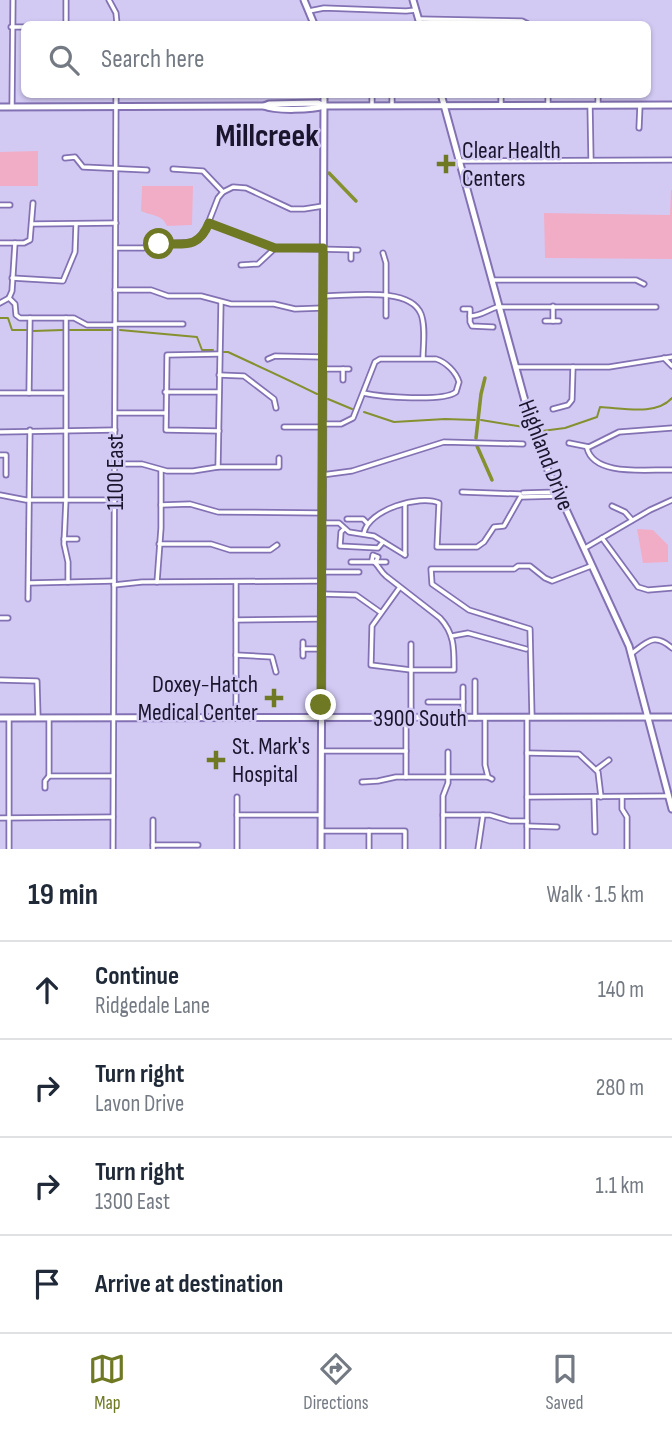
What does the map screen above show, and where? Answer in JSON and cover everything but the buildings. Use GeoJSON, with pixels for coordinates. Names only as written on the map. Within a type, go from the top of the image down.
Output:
{"type":"FeatureCollection","features":[{"type":"Feature","properties":{"kind":"main road"},"geometry":{"type":"LineString","coordinates":[[304,0],[313,21]]}},
{"type":"Feature","properties":{"kind":"main road"},"geometry":{"type":"LineString","coordinates":[[413,0],[419,21]]}},
{"type":"Feature","properties":{"kind":"main road"},"geometry":{"type":"LineString","coordinates":[[321,849],[324,98]]}},
{"type":"Feature","properties":{"kind":"main road","name":"Highland Drive"},"geometry":{"type":"LineString","coordinates":[[441,98],[497,307],[538,443],[631,654],[672,809]]}},
{"type":"Feature","properties":{"kind":"main road"},"geometry":{"type":"LineString","coordinates":[[0,107],[318,108],[372,100],[392,106],[444,107],[672,105]]}},
{"type":"Feature","properties":{"kind":"main road","name":"3900 South"},"geometry":{"type":"LineString","coordinates":[[0,718],[672,717]]}},
{"type":"Feature","properties":{"kind":"street"},"geometry":{"type":"LineString","coordinates":[[12,107],[13,0]]}},
{"type":"Feature","properties":{"kind":"street"},"geometry":{"type":"LineString","coordinates":[[66,0],[66,21]]}},
{"type":"Feature","properties":{"kind":"street"},"geometry":{"type":"LineString","coordinates":[[109,0],[117,21]]}},
{"type":"Feature","properties":{"kind":"street"},"geometry":{"type":"LineString","coordinates":[[309,11],[324,8],[406,11],[416,9]]}},
{"type":"Feature","properties":{"kind":"street"},"geometry":{"type":"LineString","coordinates":[[11,27],[21,27]]}},
{"type":"Feature","properties":{"kind":"street","name":"1100 East"},"geometry":{"type":"LineString","coordinates":[[113,849],[116,98]]}},
{"type":"Feature","properties":{"kind":"street"},"geometry":{"type":"LineString","coordinates":[[392,98],[392,106]]}},
{"type":"Feature","properties":{"kind":"street"},"geometry":{"type":"LineString","coordinates":[[501,98],[501,106]]}},
{"type":"Feature","properties":{"kind":"street"},"geometry":{"type":"LineString","coordinates":[[548,98],[548,106]]}},
{"type":"Feature","properties":{"kind":"street"},"geometry":{"type":"LineString","coordinates":[[591,160],[597,98]]}},
{"type":"Feature","properties":{"kind":"street"},"geometry":{"type":"LineString","coordinates":[[639,128],[640,105]]}},
{"type":"Feature","properties":{"kind":"street"},"geometry":{"type":"LineString","coordinates":[[65,158],[74,157],[83,167],[147,170]]}},
{"type":"Feature","properties":{"kind":"street"},"geometry":{"type":"LineString","coordinates":[[458,161],[672,160]]}},
{"type":"Feature","properties":{"kind":"street"},"geometry":{"type":"LineString","coordinates":[[173,169],[203,171],[223,192]]}},
{"type":"Feature","properties":{"kind":"street"},"geometry":{"type":"LineString","coordinates":[[116,248],[192,243],[202,236],[223,192],[233,187],[243,188],[291,209],[323,206]]}},
{"type":"Feature","properties":{"kind":"street"},"geometry":{"type":"LineString","coordinates":[[0,243],[30,240],[33,203]]}},
{"type":"Feature","properties":{"kind":"street"},"geometry":{"type":"LineString","coordinates":[[0,205],[10,205]]}},
{"type":"Feature","properties":{"kind":"street"},"geometry":{"type":"LineString","coordinates":[[33,224],[116,223]]}},
{"type":"Feature","properties":{"kind":"street"},"geometry":{"type":"LineString","coordinates":[[209,223],[275,248],[358,250]]}},
{"type":"Feature","properties":{"kind":"street"},"geometry":{"type":"LineString","coordinates":[[12,278],[63,281],[75,252],[76,224]]}},
{"type":"Feature","properties":{"kind":"street"},"geometry":{"type":"LineString","coordinates":[[9,298],[15,243]]}},
{"type":"Feature","properties":{"kind":"street"},"geometry":{"type":"LineString","coordinates":[[241,265],[258,264],[275,248]]}},
{"type":"Feature","properties":{"kind":"street"},"geometry":{"type":"LineString","coordinates":[[351,250],[351,259]]}},
{"type":"Feature","properties":{"kind":"street"},"geometry":{"type":"LineString","coordinates":[[383,253],[386,263],[386,316]]}},
{"type":"Feature","properties":{"kind":"street"},"geometry":{"type":"LineString","coordinates":[[491,280],[636,280],[644,284]]}},
{"type":"Feature","properties":{"kind":"street"},"geometry":{"type":"LineString","coordinates":[[115,290],[151,290],[163,296],[201,296],[221,302],[274,304],[295,309],[323,308]]}},
{"type":"Feature","properties":{"kind":"street"},"geometry":{"type":"LineString","coordinates":[[323,296],[405,298],[420,311],[424,326],[423,358]]}},
{"type":"Feature","properties":{"kind":"street"},"geometry":{"type":"LineString","coordinates":[[0,303],[9,298]]}},
{"type":"Feature","properties":{"kind":"street"},"geometry":{"type":"LineString","coordinates":[[9,298],[15,304],[18,317],[77,319],[87,325],[183,324]]}},
{"type":"Feature","properties":{"kind":"street"},"geometry":{"type":"LineString","coordinates":[[219,467],[221,302]]}},
{"type":"Feature","properties":{"kind":"street"},"geometry":{"type":"LineString","coordinates":[[552,306],[553,320]]}},
{"type":"Feature","properties":{"kind":"street"},"geometry":{"type":"LineString","coordinates":[[470,316],[479,316],[486,310],[497,307],[656,307]]}},
{"type":"Feature","properties":{"kind":"street"},"geometry":{"type":"LineString","coordinates":[[463,309],[470,309],[470,323],[473,327],[493,327]]}},
{"type":"Feature","properties":{"kind":"street"},"geometry":{"type":"LineString","coordinates":[[29,393],[30,318]]}},
{"type":"Feature","properties":{"kind":"street"},"geometry":{"type":"LineString","coordinates":[[66,318],[64,539],[68,582]]}},
{"type":"Feature","properties":{"kind":"street"},"geometry":{"type":"LineString","coordinates":[[545,320],[559,320]]}},
{"type":"Feature","properties":{"kind":"street"},"geometry":{"type":"LineString","coordinates":[[219,354],[166,355],[165,393],[166,430],[219,431]]}},
{"type":"Feature","properties":{"kind":"street"},"geometry":{"type":"LineString","coordinates":[[268,359],[273,356],[323,357]]}},
{"type":"Feature","properties":{"kind":"street"},"geometry":{"type":"LineString","coordinates":[[514,367],[610,367],[672,357]]}},
{"type":"Feature","properties":{"kind":"street"},"geometry":{"type":"LineString","coordinates":[[664,358],[672,366]]}},
{"type":"Feature","properties":{"kind":"street"},"geometry":{"type":"LineString","coordinates":[[284,427],[347,423],[356,411],[375,362],[378,360],[441,360],[456,375],[460,385],[454,394],[448,396],[402,397],[363,393]]}},
{"type":"Feature","properties":{"kind":"street"},"geometry":{"type":"LineString","coordinates":[[553,409],[568,405],[572,400],[573,367]]}},
{"type":"Feature","properties":{"kind":"street"},"geometry":{"type":"LineString","coordinates":[[323,369],[349,369]]}},
{"type":"Feature","properties":{"kind":"street"},"geometry":{"type":"LineString","coordinates":[[342,369],[342,380]]}},
{"type":"Feature","properties":{"kind":"street"},"geometry":{"type":"LineString","coordinates":[[219,375],[244,376],[274,399],[276,408]]}},
{"type":"Feature","properties":{"kind":"street"},"geometry":{"type":"LineString","coordinates":[[165,393],[219,392]]}},
{"type":"Feature","properties":{"kind":"street"},"geometry":{"type":"LineString","coordinates":[[0,393],[65,393]]}},
{"type":"Feature","properties":{"kind":"street"},"geometry":{"type":"LineString","coordinates":[[115,413],[165,413]]}},
{"type":"Feature","properties":{"kind":"street"},"geometry":{"type":"LineString","coordinates":[[569,443],[587,448],[620,432],[672,428]]}},
{"type":"Feature","properties":{"kind":"street"},"geometry":{"type":"LineString","coordinates":[[28,599],[30,430]]}},
{"type":"Feature","properties":{"kind":"street"},"geometry":{"type":"LineString","coordinates":[[0,432],[115,430]]}},
{"type":"Feature","properties":{"kind":"street"},"geometry":{"type":"LineString","coordinates":[[322,475],[346,472],[449,441],[523,444]]}},
{"type":"Feature","properties":{"kind":"street"},"geometry":{"type":"LineString","coordinates":[[587,448],[590,456],[611,468],[672,470]]}},
{"type":"Feature","properties":{"kind":"street"},"geometry":{"type":"LineString","coordinates":[[0,455],[6,455],[6,475]]}},
{"type":"Feature","properties":{"kind":"street"},"geometry":{"type":"LineString","coordinates":[[115,464],[142,464],[161,471],[193,471],[219,467],[279,467],[279,458]]}},
{"type":"Feature","properties":{"kind":"street"},"geometry":{"type":"LineString","coordinates":[[156,582],[161,471]]}},
{"type":"Feature","properties":{"kind":"street"},"geometry":{"type":"LineString","coordinates":[[462,492],[559,494]]}},
{"type":"Feature","properties":{"kind":"street"},"geometry":{"type":"LineString","coordinates":[[0,495],[30,500],[115,500]]}},
{"type":"Feature","properties":{"kind":"street"},"geometry":{"type":"LineString","coordinates":[[363,533],[367,523],[381,511],[420,500],[435,500],[439,503],[438,547],[472,548],[481,545],[494,527],[504,526],[521,495]]}},
{"type":"Feature","properties":{"kind":"street"},"geometry":{"type":"LineString","coordinates":[[584,548],[672,500]]}},
{"type":"Feature","properties":{"kind":"street"},"geometry":{"type":"LineString","coordinates":[[161,505],[190,504],[218,512],[322,513]]}},
{"type":"Feature","properties":{"kind":"street"},"geometry":{"type":"LineString","coordinates":[[322,523],[340,523],[350,533],[363,533],[405,555],[405,504]]}},
{"type":"Feature","properties":{"kind":"street"},"geometry":{"type":"LineString","coordinates":[[612,506],[625,512],[632,520]]}},
{"type":"Feature","properties":{"kind":"street"},"geometry":{"type":"LineString","coordinates":[[346,519],[363,519],[367,523]]}},
{"type":"Feature","properties":{"kind":"street"},"geometry":{"type":"LineString","coordinates":[[344,529],[341,532],[340,546],[379,548],[383,542]]}},
{"type":"Feature","properties":{"kind":"street"},"geometry":{"type":"LineString","coordinates":[[603,538],[638,587],[648,590],[672,588]]}},
{"type":"Feature","properties":{"kind":"street"},"geometry":{"type":"LineString","coordinates":[[64,539],[77,539]]}},
{"type":"Feature","properties":{"kind":"street"},"geometry":{"type":"LineString","coordinates":[[159,544],[211,544],[226,549],[243,550],[270,550],[277,545]]}},
{"type":"Feature","properties":{"kind":"street"},"geometry":{"type":"LineString","coordinates":[[351,562],[386,562]]}},
{"type":"Feature","properties":{"kind":"street"},"geometry":{"type":"LineString","coordinates":[[376,562],[381,571],[440,618],[452,636],[454,670],[411,670],[371,665],[372,626],[400,587]]}},
{"type":"Feature","properties":{"kind":"street"},"geometry":{"type":"LineString","coordinates":[[527,849],[530,629],[464,608],[432,584],[431,569],[514,569],[518,566],[530,566],[545,579],[552,581],[592,565]]}},
{"type":"Feature","properties":{"kind":"street"},"geometry":{"type":"LineString","coordinates":[[322,572],[359,572]]}},
{"type":"Feature","properties":{"kind":"street"},"geometry":{"type":"LineString","coordinates":[[29,583],[322,581]]}},
{"type":"Feature","properties":{"kind":"street"},"geometry":{"type":"LineString","coordinates":[[236,582],[236,718]]}},
{"type":"Feature","properties":{"kind":"street"},"geometry":{"type":"LineString","coordinates":[[322,594],[356,595],[380,612]]}},
{"type":"Feature","properties":{"kind":"street"},"geometry":{"type":"LineString","coordinates":[[0,618],[8,618]]}},
{"type":"Feature","properties":{"kind":"street"},"geometry":{"type":"LineString","coordinates":[[236,620],[321,619]]}},
{"type":"Feature","properties":{"kind":"street"},"geometry":{"type":"LineString","coordinates":[[452,636],[468,633],[526,649]]}},
{"type":"Feature","properties":{"kind":"street"},"geometry":{"type":"LineString","coordinates":[[631,654],[651,640],[662,640],[672,648]]}},
{"type":"Feature","properties":{"kind":"street"},"geometry":{"type":"LineString","coordinates":[[303,642],[303,656]]}},
{"type":"Feature","properties":{"kind":"street"},"geometry":{"type":"LineString","coordinates":[[406,777],[411,644]]}},
{"type":"Feature","properties":{"kind":"street"},"geometry":{"type":"LineString","coordinates":[[303,649],[321,649]]}},
{"type":"Feature","properties":{"kind":"street"},"geometry":{"type":"LineString","coordinates":[[236,655],[272,657],[276,672]]}},
{"type":"Feature","properties":{"kind":"street"},"geometry":{"type":"LineString","coordinates":[[0,680],[37,681],[38,718]]}},
{"type":"Feature","properties":{"kind":"street"},"geometry":{"type":"LineString","coordinates":[[475,681],[475,718]]}},
{"type":"Feature","properties":{"kind":"street"},"geometry":{"type":"LineString","coordinates":[[463,687],[463,718]]}},
{"type":"Feature","properties":{"kind":"street"},"geometry":{"type":"LineString","coordinates":[[428,702],[463,702]]}},
{"type":"Feature","properties":{"kind":"street"},"geometry":{"type":"LineString","coordinates":[[9,718],[9,849]]}},
{"type":"Feature","properties":{"kind":"street"},"geometry":{"type":"LineString","coordinates":[[45,788],[45,781],[49,776],[49,718]]}},
{"type":"Feature","properties":{"kind":"street"},"geometry":{"type":"LineString","coordinates":[[362,782],[406,777],[490,778],[485,762],[485,718]]}},
{"type":"Feature","properties":{"kind":"street"},"geometry":{"type":"LineString","coordinates":[[321,751],[406,751]]}},
{"type":"Feature","properties":{"kind":"street"},"geometry":{"type":"LineString","coordinates":[[443,849],[443,796],[448,777],[448,752]]}},
{"type":"Feature","properties":{"kind":"street"},"geometry":{"type":"LineString","coordinates":[[527,753],[579,754],[597,769],[601,797]]}},
{"type":"Feature","properties":{"kind":"street"},"geometry":{"type":"LineString","coordinates":[[597,769],[609,761]]}},
{"type":"Feature","properties":{"kind":"street"},"geometry":{"type":"LineString","coordinates":[[49,776],[114,776]]}},
{"type":"Feature","properties":{"kind":"street"},"geometry":{"type":"LineString","coordinates":[[527,797],[669,796]]}},
{"type":"Feature","properties":{"kind":"street"},"geometry":{"type":"LineString","coordinates":[[237,797],[237,849]]}},
{"type":"Feature","properties":{"kind":"street"},"geometry":{"type":"LineString","coordinates":[[594,797],[595,832]]}},
{"type":"Feature","properties":{"kind":"street"},"geometry":{"type":"LineString","coordinates":[[622,797],[622,810],[627,817],[628,849]]}},
{"type":"Feature","properties":{"kind":"street"},"geometry":{"type":"LineString","coordinates":[[237,815],[321,816]]}},
{"type":"Feature","properties":{"kind":"street"},"geometry":{"type":"LineString","coordinates":[[443,815],[495,815],[510,821],[557,827]]}},
{"type":"Feature","properties":{"kind":"street"},"geometry":{"type":"LineString","coordinates":[[478,849],[483,815]]}},
{"type":"Feature","properties":{"kind":"street"},"geometry":{"type":"LineString","coordinates":[[0,818],[113,817]]}},
{"type":"Feature","properties":{"kind":"street"},"geometry":{"type":"LineString","coordinates":[[153,820],[153,847],[198,845]]}},
{"type":"Feature","properties":{"kind":"street"},"geometry":{"type":"LineString","coordinates":[[321,831],[405,831],[405,849]]}},
{"type":"Feature","properties":{"kind":"street"},"geometry":{"type":"LineString","coordinates":[[369,831],[369,849]]}},
{"type":"Feature","properties":{"kind":"shaded area"},"geometry":{"type":"Polygon","coordinates":[[[38,151],[38,186],[0,186],[0,152],[38,151]]]}},
{"type":"Feature","properties":{"kind":"shaded area"},"geometry":{"type":"Polygon","coordinates":[[[142,186],[193,186],[192,225],[167,226],[159,217],[141,211],[142,186]]]}},
{"type":"Feature","properties":{"kind":"shaded area"},"geometry":{"type":"Polygon","coordinates":[[[671,190],[672,259],[545,258],[544,213],[670,215],[671,190]]]}},
{"type":"Feature","properties":{"kind":"shaded area"},"geometry":{"type":"Polygon","coordinates":[[[637,529],[653,530],[668,545],[668,562],[643,563],[637,529]]]}},
{"type":"Feature","properties":{"kind":"waterway"},"geometry":{"type":"LineString","coordinates":[[329,173],[356,201]]}},
{"type":"Feature","properties":{"kind":"waterway"},"geometry":{"type":"LineString","coordinates":[[0,318],[8,318],[12,330],[27,330]]}},
{"type":"Feature","properties":{"kind":"waterway"},"geometry":{"type":"LineString","coordinates":[[33,331],[63,330]]}},
{"type":"Feature","properties":{"kind":"waterway"},"geometry":{"type":"LineString","coordinates":[[69,330],[111,330]]}},
{"type":"Feature","properties":{"kind":"waterway"},"geometry":{"type":"LineString","coordinates":[[120,330],[197,337],[202,350],[213,350]]}},
{"type":"Feature","properties":{"kind":"waterway"},"geometry":{"type":"LineString","coordinates":[[223,352],[317,394]]}},
{"type":"Feature","properties":{"kind":"waterway"},"geometry":{"type":"LineString","coordinates":[[476,438],[485,378]]}},
{"type":"Feature","properties":{"kind":"waterway"},"geometry":{"type":"LineString","coordinates":[[542,431],[565,428],[597,417],[600,407],[648,409],[665,404],[672,398]]}},
{"type":"Feature","properties":{"kind":"waterway"},"geometry":{"type":"LineString","coordinates":[[328,399],[352,409]]}},
{"type":"Feature","properties":{"kind":"waterway"},"geometry":{"type":"LineString","coordinates":[[364,412],[394,422],[475,420]]}},
{"type":"Feature","properties":{"kind":"waterway"},"geometry":{"type":"LineString","coordinates":[[481,420],[524,427]]}},
{"type":"Feature","properties":{"kind":"waterway"},"geometry":{"type":"LineString","coordinates":[[477,446],[492,480]]}},
{"type":"Feature","properties":{"kind":"place","name":"Clear Health Centers"},"geometry":{"type":"Point","coordinates":[446,164]}},
{"type":"Feature","properties":{"kind":"place","name":"Doxey-Hatch Medical Center"},"geometry":{"type":"Point","coordinates":[274,698]}},
{"type":"Feature","properties":{"kind":"place","name":"St. Mark's Hospital"},"geometry":{"type":"Point","coordinates":[216,760]}},
{"type":"Feature","properties":{"kind":"district","name":"Millcreek"},"geometry":{"type":"Point","coordinates":[267,136]}},
{"type":"Feature","properties":{"kind":"route"},"geometry":{"type":"LineString","coordinates":[[159,244],[195,242],[209,223],[275,248],[323,248],[321,705]]}}]}
